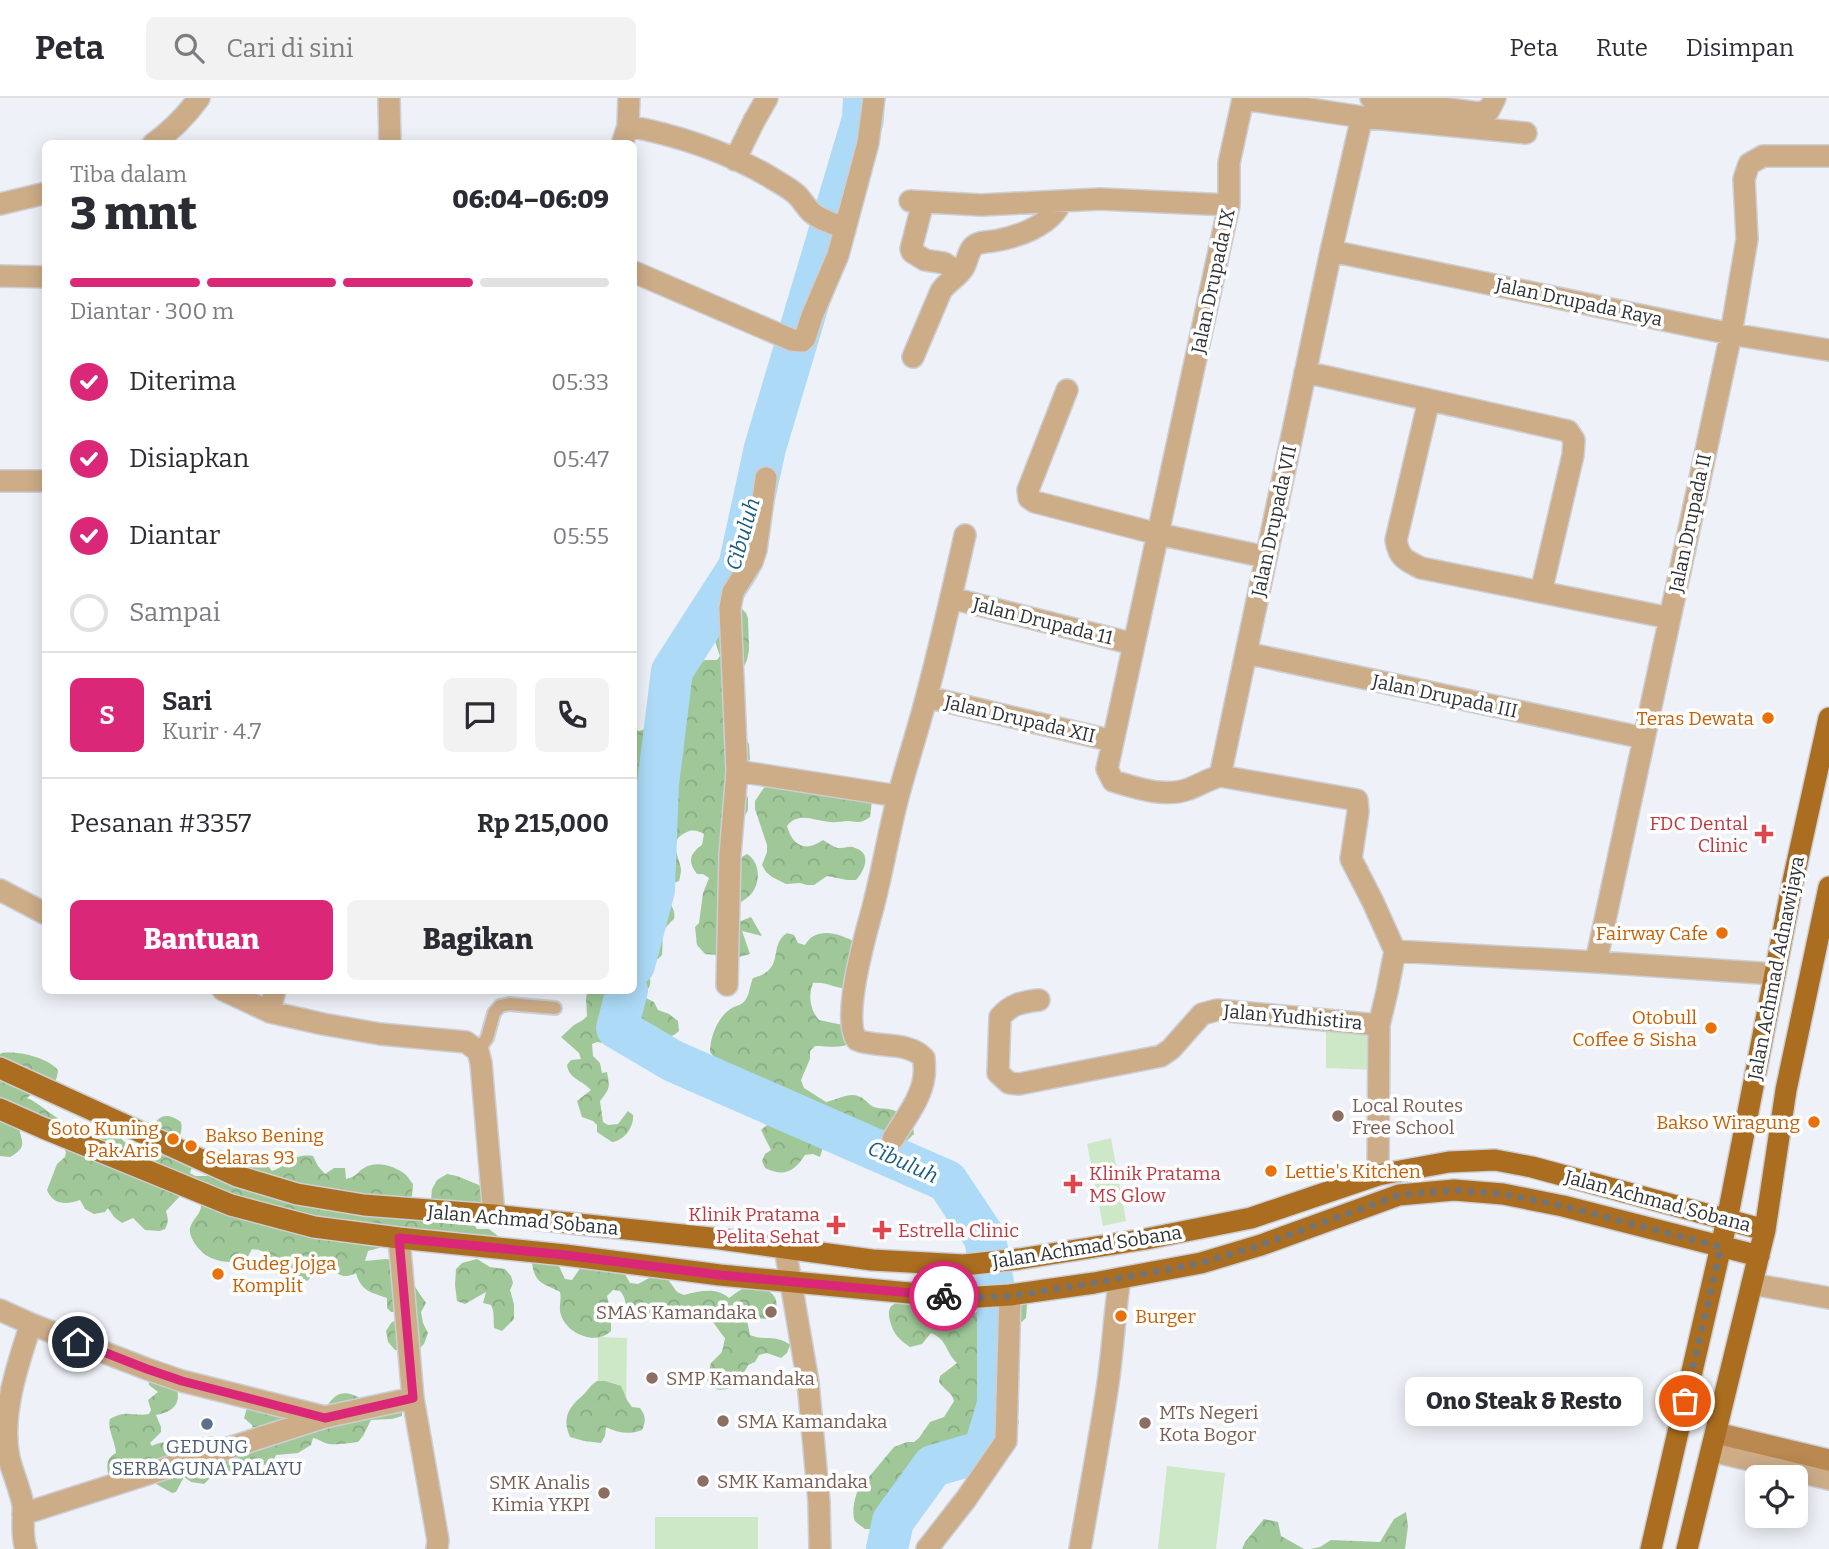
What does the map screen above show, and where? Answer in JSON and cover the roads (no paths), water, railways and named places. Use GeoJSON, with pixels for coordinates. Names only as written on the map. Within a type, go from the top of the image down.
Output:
{"type":"FeatureCollection","features":[{"type":"Feature","properties":{"kind":"main road","name":"Jalan Achmad Adnawijaya"},"geometry":{"type":"LineString","coordinates":[[1651,1549],[1727,1220],[1793,881],[1829,718]]}},
{"type":"Feature","properties":{"kind":"main road","name":"Jalan Achmad Adnawijaya"},"geometry":{"type":"LineString","coordinates":[[1687,1549],[1765,1230],[1786,1090],[1829,887]]}},
{"type":"Feature","properties":{"kind":"main road","name":"Jalan Achmad Sobana"},"geometry":{"type":"LineString","coordinates":[[0,1068],[237,1176],[297,1194],[364,1205],[494,1215],[720,1239],[872,1259],[964,1265],[1146,1239],[1251,1219],[1378,1175],[1450,1162],[1494,1160],[1532,1167],[1765,1230]]}},
{"type":"Feature","properties":{"kind":"main road","name":"Jalan Achmad Sobana"},"geometry":{"type":"LineString","coordinates":[[0,1109],[231,1205],[314,1227],[720,1275],[962,1298],[1007,1296],[1201,1263],[1261,1245],[1399,1195],[1454,1190],[1503,1194],[1563,1206],[1759,1256]]}},
{"type":"Feature","properties":{"kind":"main road"},"geometry":{"type":"LineString","coordinates":[[264,1214],[273,1187]]}},
{"type":"Feature","properties":{"kind":"street"},"geometry":{"type":"LineString","coordinates":[[158,140],[190,111],[198,98]]}},
{"type":"Feature","properties":{"kind":"street"},"geometry":{"type":"LineString","coordinates":[[389,98],[390,140]]}},
{"type":"Feature","properties":{"kind":"street"},"geometry":{"type":"LineString","coordinates":[[629,98],[625,135],[656,132],[718,152],[769,177],[795,194],[812,213],[838,226]]}},
{"type":"Feature","properties":{"kind":"street"},"geometry":{"type":"LineString","coordinates":[[735,160],[767,98]]}},
{"type":"Feature","properties":{"kind":"street"},"geometry":{"type":"LineString","coordinates":[[637,273],[797,341],[804,338],[838,255],[838,226],[868,143],[874,98]]}},
{"type":"Feature","properties":{"kind":"street"},"geometry":{"type":"LineString","coordinates":[[1367,108],[1478,113],[1489,110],[1495,98]]}},
{"type":"Feature","properties":{"kind":"street","name":"Jalan Drupada IX"},"geometry":{"type":"LineString","coordinates":[[1113,741],[1230,205],[1230,163],[1243,99],[1367,108],[1527,133]]}},
{"type":"Feature","properties":{"kind":"street","name":"Jalan Drupada VII"},"geometry":{"type":"LineString","coordinates":[[1220,776],[1331,251],[1367,108]]}},
{"type":"Feature","properties":{"kind":"street","name":"Jalan Drupada II"},"geometry":{"type":"LineString","coordinates":[[1596,962],[1731,334],[1747,239],[1744,179],[1749,163],[1763,156],[1829,156]]}},
{"type":"Feature","properties":{"kind":"street"},"geometry":{"type":"LineString","coordinates":[[0,204],[42,194]]}},
{"type":"Feature","properties":{"kind":"street"},"geometry":{"type":"LineString","coordinates":[[959,273],[944,263],[925,260],[912,252],[917,201],[981,205],[1100,199],[1230,205]]}},
{"type":"Feature","properties":{"kind":"street"},"geometry":{"type":"LineString","coordinates":[[913,358],[941,291],[965,265],[972,247],[1011,237],[1038,225],[1052,217],[1062,201]]}},
{"type":"Feature","properties":{"kind":"street","name":"Jalan Drupada Raya"},"geometry":{"type":"LineString","coordinates":[[1331,251],[1731,334],[1828,350]]}},
{"type":"Feature","properties":{"kind":"street"},"geometry":{"type":"LineString","coordinates":[[0,276],[42,277]]}},
{"type":"Feature","properties":{"kind":"street"},"geometry":{"type":"LineString","coordinates":[[1305,372],[1568,431],[1574,440],[1573,455],[1541,592]]}},
{"type":"Feature","properties":{"kind":"street"},"geometry":{"type":"LineString","coordinates":[[1067,390],[1028,490],[1029,498],[1035,502],[1158,534],[1266,557]]}},
{"type":"Feature","properties":{"kind":"street"},"geometry":{"type":"LineString","coordinates":[[1429,400],[1396,540],[1399,554],[1421,568],[1670,618]]}},
{"type":"Feature","properties":{"kind":"street"},"geometry":{"type":"LineString","coordinates":[[727,985],[730,855],[737,771],[730,608],[733,592],[752,562],[766,478]]}},
{"type":"Feature","properties":{"kind":"street"},"geometry":{"type":"LineString","coordinates":[[0,481],[42,481]]}},
{"type":"Feature","properties":{"kind":"street"},"geometry":{"type":"LineString","coordinates":[[893,1139],[914,1105],[922,1085],[924,1058],[905,1049],[857,1040],[853,1036],[851,1024],[862,944],[872,912],[898,796],[927,698],[965,535]]}},
{"type":"Feature","properties":{"kind":"street","name":"Jalan Drupada 11"},"geometry":{"type":"LineString","coordinates":[[951,598],[1134,644]]}},
{"type":"Feature","properties":{"kind":"street","name":"Jalan Drupada III"},"geometry":{"type":"LineString","coordinates":[[1246,653],[1644,738]]}},
{"type":"Feature","properties":{"kind":"street","name":"Jalan Drupada XII"},"geometry":{"type":"LineString","coordinates":[[927,698],[1113,741]]}},
{"type":"Feature","properties":{"kind":"street"},"geometry":{"type":"LineString","coordinates":[[1113,741],[1107,769],[1113,781],[1156,793],[1188,789],[1220,776],[1357,800],[1358,812],[1351,859],[1395,951],[1379,1024],[1378,1175]]}},
{"type":"Feature","properties":{"kind":"street"},"geometry":{"type":"LineString","coordinates":[[737,771],[898,796]]}},
{"type":"Feature","properties":{"kind":"street"},"geometry":{"type":"LineString","coordinates":[[0,890],[42,912]]}},
{"type":"Feature","properties":{"kind":"street"},"geometry":{"type":"LineString","coordinates":[[1395,951],[1775,974]]}},
{"type":"Feature","properties":{"kind":"street"},"geometry":{"type":"LineString","coordinates":[[232,994],[270,1012],[380,1034],[466,1042],[478,1051],[494,1215]]}},
{"type":"Feature","properties":{"kind":"street"},"geometry":{"type":"LineString","coordinates":[[270,1012],[274,994]]}},
{"type":"Feature","properties":{"kind":"street","name":"Jalan Yudhistira"},"geometry":{"type":"LineString","coordinates":[[1039,1000],[1021,1002],[1007,1008],[1000,1017],[998,1073],[1009,1083],[1018,1084],[1161,1056],[1171,1049],[1202,1014],[1217,1010],[1379,1024]]}},
{"type":"Feature","properties":{"kind":"street"},"geometry":{"type":"LineString","coordinates":[[399,1238],[413,1398],[438,1540],[437,1549]]}},
{"type":"Feature","properties":{"kind":"street"},"geometry":{"type":"LineString","coordinates":[[785,1248],[808,1382],[819,1502],[820,1549]]}},
{"type":"Feature","properties":{"kind":"street"},"geometry":{"type":"LineString","coordinates":[[1080,1549],[1107,1390],[1115,1308],[1121,1278]]}},
{"type":"Feature","properties":{"kind":"street"},"geometry":{"type":"LineString","coordinates":[[1752,1284],[1829,1298]]}},
{"type":"Feature","properties":{"kind":"street"},"geometry":{"type":"LineString","coordinates":[[927,1549],[967,1499],[1006,1441],[1007,1296]]}},
{"type":"Feature","properties":{"kind":"street"},"geometry":{"type":"LineString","coordinates":[[0,1310],[182,1381],[325,1418]]}},
{"type":"Feature","properties":{"kind":"street"},"geometry":{"type":"LineString","coordinates":[[19,1547],[23,1514],[15,1474],[9,1459],[6,1431],[10,1400],[31,1324]]}},
{"type":"Feature","properties":{"kind":"street"},"geometry":{"type":"LineString","coordinates":[[23,1514],[325,1418],[413,1398]]}},
{"type":"Feature","properties":{"kind":"street"},"geometry":{"type":"LineString","coordinates":[[1829,1460],[1713,1443],[1712,1451],[1829,1479]]}},
{"type":"Feature","properties":{"kind":"lane"},"geometry":{"type":"LineString","coordinates":[[478,1051],[487,1038],[494,1013],[500,1006],[509,1004],[555,1008]]}},
{"type":"Feature","properties":{"kind":"waterway","name":"Cibuluh"},"geometry":{"type":"LineString","coordinates":[[637,954],[654,890],[658,784],[672,671],[739,567],[765,448],[863,119],[864,98]]}},
{"type":"Feature","properties":{"kind":"waterway","name":"Cibuluh"},"geometry":{"type":"LineString","coordinates":[[626,994],[617,1028],[673,1061],[947,1181],[985,1238],[998,1312],[998,1404],[984,1451],[933,1466],[893,1521],[887,1549]]}},
{"type":"Feature","properties":{"kind":"place","name":"Teras Dewata"},"geometry":{"type":"Point","coordinates":[1768,718]}},
{"type":"Feature","properties":{"kind":"place","name":"FDC Dental Clinic"},"geometry":{"type":"Point","coordinates":[1764,834]}},
{"type":"Feature","properties":{"kind":"place","name":"Fairway Cafe"},"geometry":{"type":"Point","coordinates":[1722,933]}},
{"type":"Feature","properties":{"kind":"place","name":"Otobull Coffee & Sisha"},"geometry":{"type":"Point","coordinates":[1711,1028]}},
{"type":"Feature","properties":{"kind":"place","name":"Local Routes Free School"},"geometry":{"type":"Point","coordinates":[1338,1116]}},
{"type":"Feature","properties":{"kind":"place","name":"Bakso Wiragung"},"geometry":{"type":"Point","coordinates":[1814,1122]}},
{"type":"Feature","properties":{"kind":"place","name":"Soto Kuning Pak Aris"},"geometry":{"type":"Point","coordinates":[173,1139]}},
{"type":"Feature","properties":{"kind":"place","name":"Bakso Bening Selaras 93"},"geometry":{"type":"Point","coordinates":[191,1146]}},
{"type":"Feature","properties":{"kind":"place","name":"Lettie's Kitchen"},"geometry":{"type":"Point","coordinates":[1271,1171]}},
{"type":"Feature","properties":{"kind":"place","name":"Klinik Pratama MS Glow"},"geometry":{"type":"Point","coordinates":[1073,1184]}},
{"type":"Feature","properties":{"kind":"place","name":"Klinik Pratama Pelita Sehat"},"geometry":{"type":"Point","coordinates":[836,1225]}},
{"type":"Feature","properties":{"kind":"place","name":"Estrella Clinic"},"geometry":{"type":"Point","coordinates":[882,1230]}},
{"type":"Feature","properties":{"kind":"place","name":"Gudeg Jojga Komplit"},"geometry":{"type":"Point","coordinates":[218,1274]}},
{"type":"Feature","properties":{"kind":"place","name":"SMAS Kamandaka"},"geometry":{"type":"Point","coordinates":[771,1312]}},
{"type":"Feature","properties":{"kind":"place","name":"Burger"},"geometry":{"type":"Point","coordinates":[1121,1316]}},
{"type":"Feature","properties":{"kind":"place","name":"SMP Kamandaka"},"geometry":{"type":"Point","coordinates":[652,1378]}},
{"type":"Feature","properties":{"kind":"place","name":"Ono Steak & Resto"},"geometry":{"type":"Point","coordinates":[1685,1401]}},
{"type":"Feature","properties":{"kind":"place","name":"SMA Kamandaka"},"geometry":{"type":"Point","coordinates":[723,1421]}},
{"type":"Feature","properties":{"kind":"place","name":"MTs Negeri Kota Bogor"},"geometry":{"type":"Point","coordinates":[1145,1423]}},
{"type":"Feature","properties":{"kind":"place","name":"GEDUNG SERBAGUNA PALAYU"},"geometry":{"type":"Point","coordinates":[207,1424]}},
{"type":"Feature","properties":{"kind":"place","name":"SMK Kamandaka"},"geometry":{"type":"Point","coordinates":[703,1481]}},
{"type":"Feature","properties":{"kind":"place","name":"SMK Analis Kimia YKPI"},"geometry":{"type":"Point","coordinates":[604,1493]}}]}
